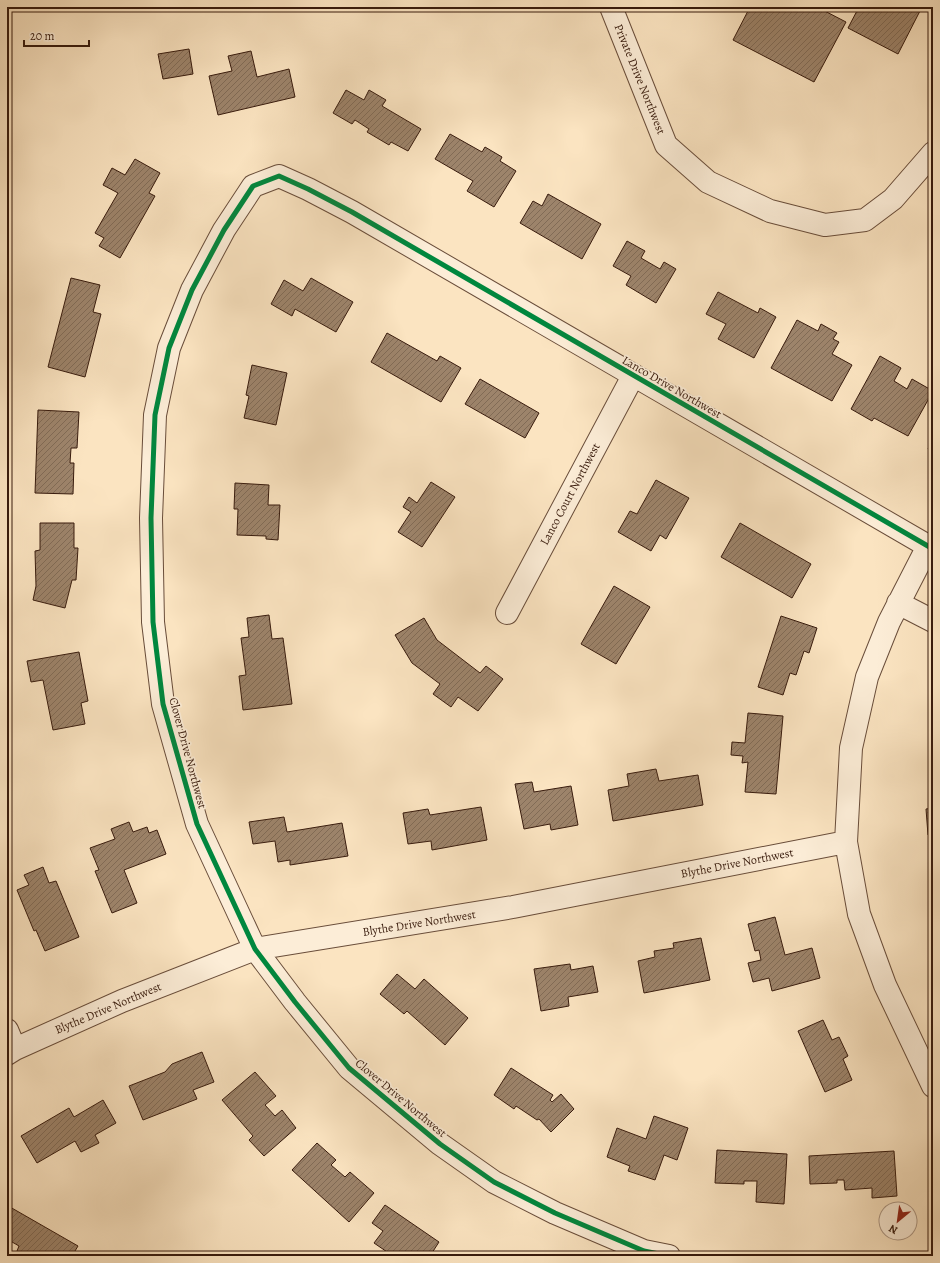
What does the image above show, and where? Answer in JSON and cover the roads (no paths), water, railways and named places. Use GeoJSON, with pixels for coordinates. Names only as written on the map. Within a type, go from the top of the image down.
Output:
{"type":"FeatureCollection","features":[{"type":"Feature","properties":{"kind":"street","name":"Private Drive Northwest"},"geometry":{"type":"LineString","coordinates":[[611,7],[666,144],[708,182],[770,211],[825,225],[865,220],[893,199],[933,152]]}},
{"type":"Feature","properties":{"kind":"street","name":"Clover Drive Northwest"},"geometry":{"type":"LineString","coordinates":[[401,241],[308,189],[279,176],[253,186],[224,230],[192,290],[169,348],[155,415],[151,518],[153,622],[163,704],[196,824],[255,949],[295,1002],[349,1068],[440,1144],[494,1182],[555,1213],[644,1251],[670,1256]]}},
{"type":"Feature","properties":{"kind":"street","name":"Lanco Drive Northwest"},"geometry":{"type":"LineString","coordinates":[[401,241],[930,548]]}},
{"type":"Feature","properties":{"kind":"street","name":"Lanco Court Northwest"},"geometry":{"type":"LineString","coordinates":[[507,613],[633,376]]}},
{"type":"Feature","properties":{"kind":"street"},"geometry":{"type":"LineString","coordinates":[[930,548],[898,603],[867,677],[851,748],[846,842],[859,914],[885,985],[933,1086]]}},
{"type":"Feature","properties":{"kind":"street"},"geometry":{"type":"LineString","coordinates":[[898,603],[933,621]]}},
{"type":"Feature","properties":{"kind":"street","name":"Blythe Drive Northwest"},"geometry":{"type":"LineString","coordinates":[[10,1044],[255,949],[513,907],[846,842]]}}]}
